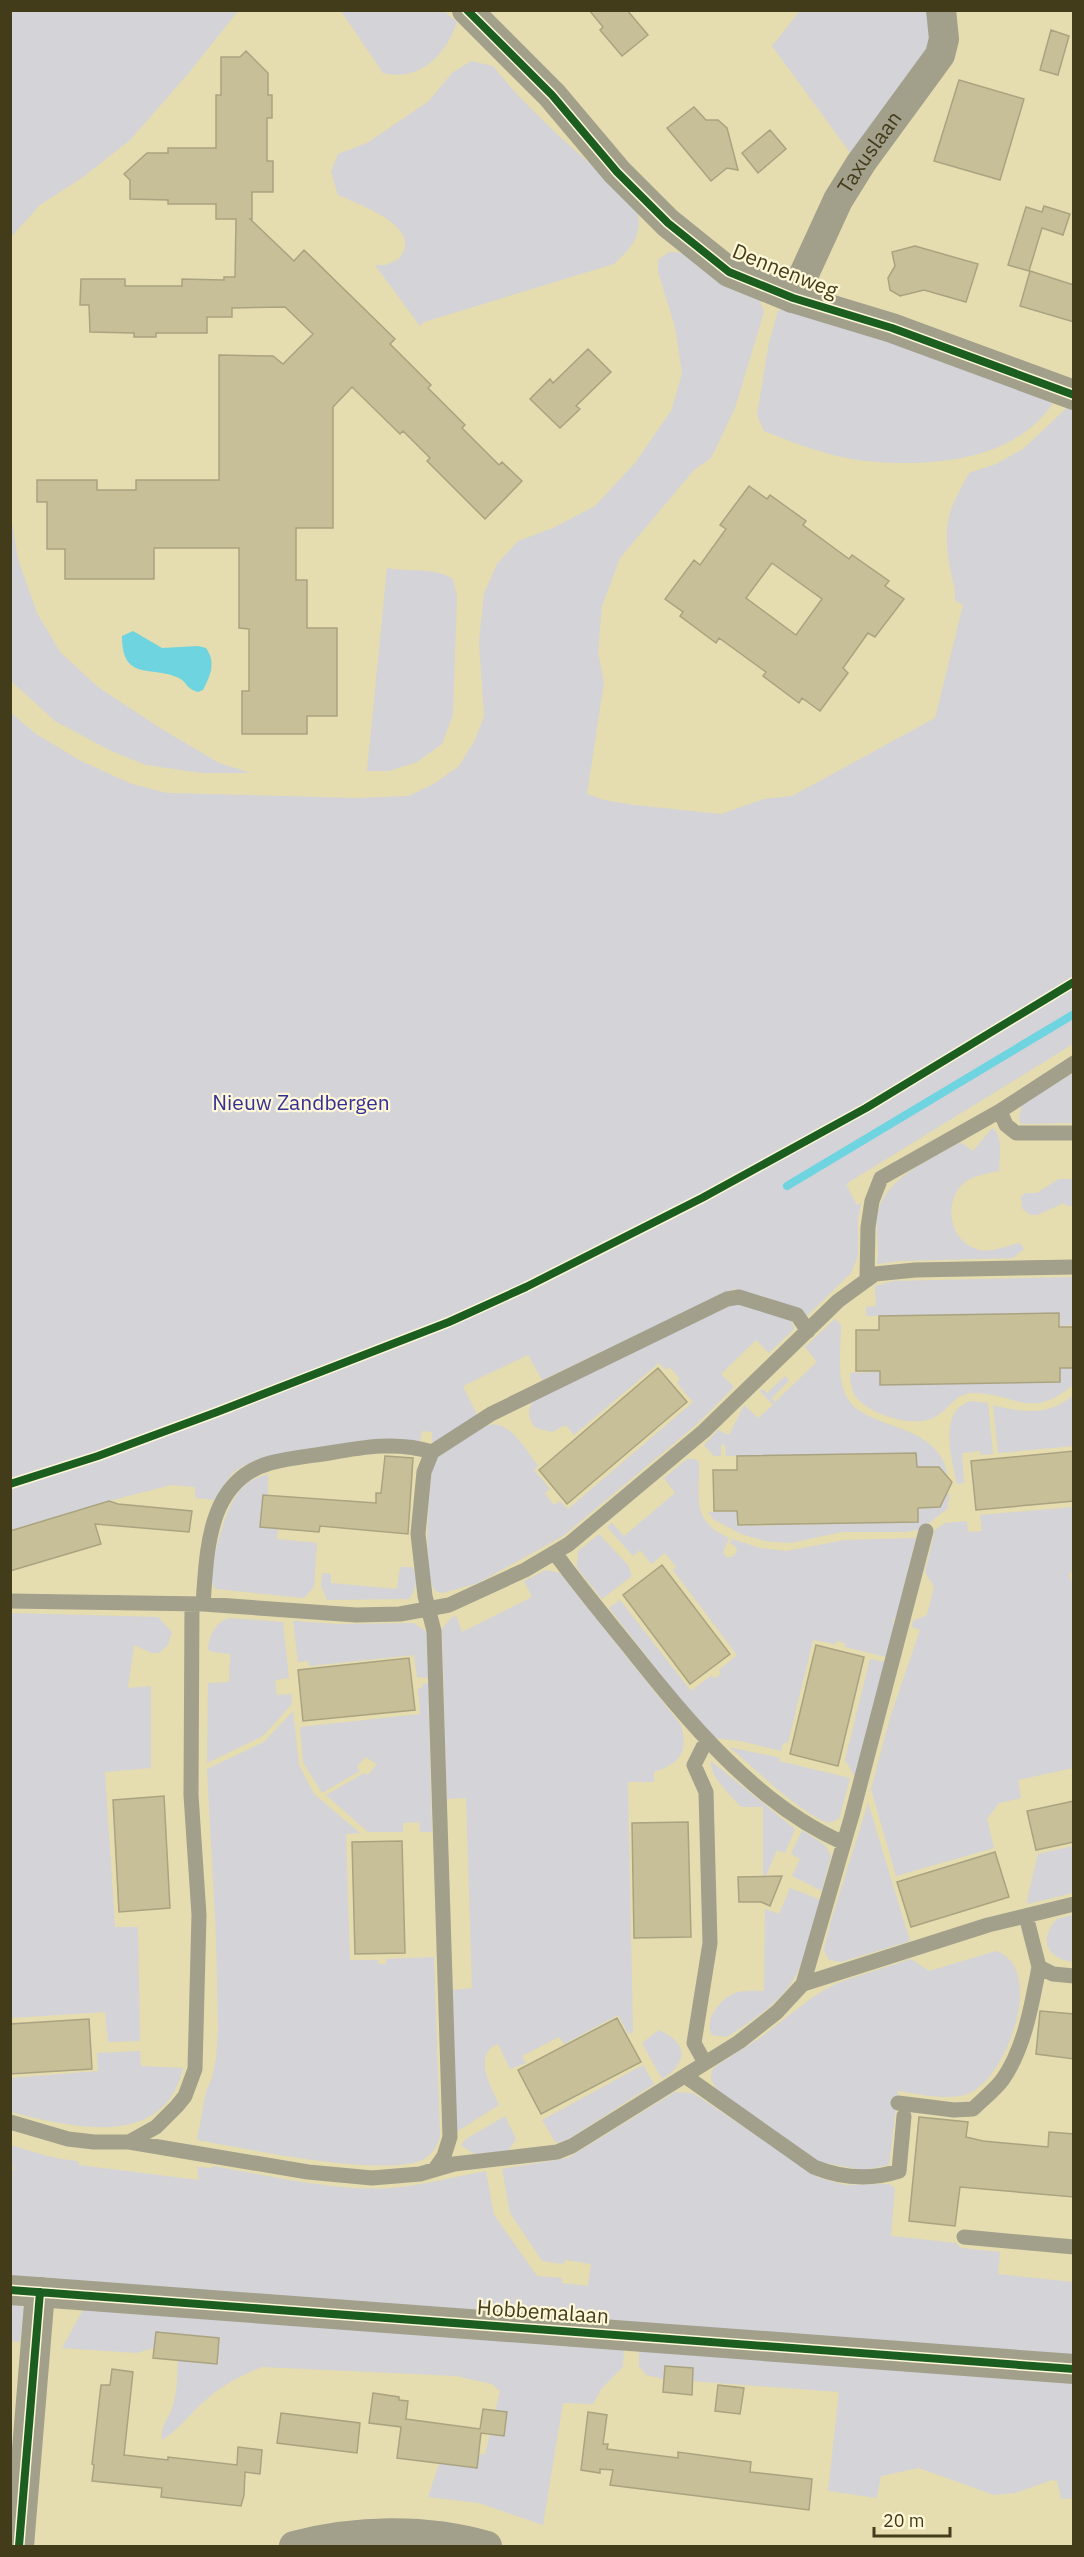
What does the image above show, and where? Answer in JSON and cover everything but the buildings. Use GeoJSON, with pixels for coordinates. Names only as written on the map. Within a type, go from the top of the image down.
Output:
{"type":"FeatureCollection","features":[{"type":"Feature","properties":{"kind":"street","name":"Dennenweg"},"geometry":{"type":"LineString","coordinates":[[467,10],[552,95],[617,172],[668,223],[729,272],[793,298],[892,328],[1074,395]]}},
{"type":"Feature","properties":{"kind":"street","name":"Taxuslaan"},"geometry":{"type":"LineString","coordinates":[[793,298],[838,200],[861,163],[940,55],[944,39],[941,10]]}},
{"type":"Feature","properties":{"kind":"street","name":"Hobbemalaan"},"geometry":{"type":"LineString","coordinates":[[25,2291],[1074,2369]]}},
{"type":"Feature","properties":{"kind":"street"},"geometry":{"type":"LineString","coordinates":[[19,2547],[25,2291]]}},
{"type":"Feature","properties":{"kind":"street"},"geometry":{"type":"LineString","coordinates":[[294,2547],[327,2537],[394,2533],[468,2541],[487,2547]]}},
{"type":"Feature","properties":{"kind":"lane"},"geometry":{"type":"LineString","coordinates":[[867,1280],[868,1227],[872,1201],[881,1178],[1000,1111],[1074,1063]]}},
{"type":"Feature","properties":{"kind":"lane"},"geometry":{"type":"LineString","coordinates":[[1000,1111],[1006,1125],[1016,1133],[1074,1133]]}},
{"type":"Feature","properties":{"kind":"lane"},"geometry":{"type":"LineString","coordinates":[[10,1601],[197,1604],[356,1615],[400,1614],[449,1605],[472,1597],[569,1544],[698,1436],[838,1301],[875,1274],[915,1270],[1074,1267]]}},
{"type":"Feature","properties":{"kind":"lane"},"geometry":{"type":"LineString","coordinates":[[435,2169],[444,2156],[450,2137],[434,1631],[418,1534],[424,1472],[432,1452],[491,1414],[727,1299],[739,1297],[797,1315],[808,1331]]}},
{"type":"Feature","properties":{"kind":"lane"},"geometry":{"type":"LineString","coordinates":[[129,2142],[156,2127],[177,2106],[185,2096],[195,2069],[199,1915],[190,1795],[197,1604],[213,1521],[236,1482],[270,1463],[374,1445],[419,1448],[432,1452]]}},
{"type":"Feature","properties":{"kind":"lane"},"geometry":{"type":"LineString","coordinates":[[10,2122],[68,2139],[129,2142],[348,2176],[397,2178],[454,2164],[565,2149],[739,2042],[777,2012],[803,1984],[844,1843],[926,1531]]}},
{"type":"Feature","properties":{"kind":"lane"},"geometry":{"type":"LineString","coordinates":[[555,1552],[659,1685],[709,1743],[756,1785],[798,1817],[813,1828],[844,1843]]}},
{"type":"Feature","properties":{"kind":"lane"},"geometry":{"type":"LineString","coordinates":[[705,2063],[694,2043],[710,1943],[706,1792],[694,1765],[703,1748],[709,1743]]}},
{"type":"Feature","properties":{"kind":"lane"},"geometry":{"type":"LineString","coordinates":[[803,1984],[988,1925],[1074,1904]]}},
{"type":"Feature","properties":{"kind":"lane"},"geometry":{"type":"LineString","coordinates":[[685,2076],[814,2167],[837,2175],[866,2177],[899,2171],[901,2109],[973,2109],[1003,2079],[1027,2022],[1039,1966],[1026,1916]]}},
{"type":"Feature","properties":{"kind":"lane"},"geometry":{"type":"LineString","coordinates":[[1039,1966],[1053,1974],[1074,1976]]}},
{"type":"Feature","properties":{"kind":"lane"},"geometry":{"type":"LineString","coordinates":[[964,2237],[1074,2247]]}},
{"type":"Feature","properties":{"kind":"green space"},"geometry":{"type":"Polygon","coordinates":[[[11,10],[238,11],[187,75],[130,140],[83,177],[40,205],[11,237],[11,10]]]}},
{"type":"Feature","properties":{"kind":"green space"},"geometry":{"type":"Polygon","coordinates":[[[341,11],[444,11],[457,22],[446,45],[430,63],[420,70],[396,75],[383,73],[341,11]]]}},
{"type":"Feature","properties":{"kind":"green space"},"geometry":{"type":"Polygon","coordinates":[[[800,11],[933,11],[933,49],[854,158],[772,46],[800,11]]]}},
{"type":"Feature","properties":{"kind":"green space"},"geometry":{"type":"Polygon","coordinates":[[[471,61],[493,66],[550,127],[627,195],[636,209],[639,226],[635,240],[614,264],[424,322],[420,326],[375,265],[386,265],[399,259],[405,248],[404,237],[399,229],[380,214],[338,195],[331,172],[338,154],[367,143],[429,101],[452,73],[471,61]]]}},
{"type":"Feature","properties":{"kind":"green space","name":"Nieuw Zandbergen"},"geometry":{"type":"Polygon","coordinates":[[[669,252],[685,253],[758,297],[764,312],[735,408],[711,458],[694,470],[620,558],[602,606],[598,652],[604,682],[587,794],[604,800],[634,805],[721,814],[764,799],[792,796],[935,718],[963,605],[955,600],[947,548],[947,525],[952,507],[969,473],[996,464],[1023,449],[1073,402],[1073,1044],[846,1184],[857,1205],[861,1203],[858,1219],[858,1256],[851,1273],[807,1316],[802,1310],[733,1289],[542,1380],[528,1355],[463,1386],[477,1415],[435,1442],[432,1442],[432,1432],[422,1431],[420,1442],[322,1449],[270,1457],[249,1463],[234,1472],[216,1500],[195,1498],[195,1487],[171,1485],[11,1530],[10,712],[36,734],[81,761],[132,784],[167,793],[357,798],[408,796],[432,785],[459,766],[475,740],[484,716],[479,641],[484,593],[497,564],[518,541],[553,528],[595,506],[635,463],[671,411],[682,374],[675,327],[658,272],[658,260],[669,252]]]}},
{"type":"Feature","properties":{"kind":"green space"},"geometry":{"type":"Polygon","coordinates":[[[785,307],[1016,378],[1053,403],[1036,423],[1016,438],[993,449],[942,461],[890,463],[865,461],[801,445],[764,431],[757,415],[769,342],[778,311],[785,307]]]}},
{"type":"Feature","properties":{"kind":"green space"},"geometry":{"type":"Polygon","coordinates":[[[10,510],[18,559],[37,613],[60,652],[98,687],[160,728],[219,763],[251,773],[202,773],[146,765],[111,751],[55,721],[11,681],[10,510]]]}},
{"type":"Feature","properties":{"kind":"green space"},"geometry":{"type":"Polygon","coordinates":[[[387,568],[429,571],[453,579],[457,596],[453,715],[442,744],[417,762],[389,771],[367,771],[387,568]]]}},
{"type":"Feature","properties":{"kind":"green space"},"geometry":{"type":"Polygon","coordinates":[[[1073,1073],[1073,1123],[1021,1124],[1019,1118],[1022,1104],[1073,1073]]]}},
{"type":"Feature","properties":{"kind":"green space"},"geometry":{"type":"Polygon","coordinates":[[[992,1128],[996,1131],[999,1141],[999,1171],[972,1178],[959,1188],[951,1208],[952,1219],[955,1230],[969,1246],[980,1250],[990,1250],[1020,1243],[1024,1249],[1013,1258],[899,1261],[877,1264],[878,1213],[882,1200],[890,1189],[899,1179],[960,1142],[973,1151],[992,1128]]]}},
{"type":"Feature","properties":{"kind":"green space"},"geometry":{"type":"Polygon","coordinates":[[[1059,1179],[1073,1179],[1073,1206],[1067,1206],[1064,1203],[1037,1215],[1030,1215],[1022,1208],[1021,1197],[1025,1193],[1037,1193],[1059,1179]]]}},
{"type":"Feature","properties":{"kind":"green space"},"geometry":{"type":"Polygon","coordinates":[[[1073,1277],[1073,1325],[1060,1326],[1060,1313],[866,1316],[866,1307],[876,1306],[875,1286],[893,1281],[1073,1277]]]}},
{"type":"Feature","properties":{"kind":"green space"},"geometry":{"type":"Polygon","coordinates":[[[741,1304],[791,1320],[794,1329],[769,1353],[756,1340],[721,1374],[734,1387],[697,1424],[563,1536],[478,1583],[443,1593],[435,1591],[428,1567],[427,1550],[432,1466],[435,1459],[469,1434],[488,1425],[497,1424],[509,1430],[518,1439],[538,1466],[534,1470],[550,1489],[545,1493],[554,1505],[560,1501],[568,1509],[693,1402],[677,1383],[680,1379],[670,1367],[666,1370],[659,1363],[574,1435],[566,1425],[552,1432],[536,1428],[529,1415],[533,1401],[729,1305],[741,1304]]]}},
{"type":"Feature","properties":{"kind":"green space"},"geometry":{"type":"Polygon","coordinates":[[[835,1319],[841,1325],[842,1384],[851,1403],[874,1419],[903,1429],[930,1445],[943,1461],[949,1489],[940,1467],[920,1466],[917,1470],[916,1453],[726,1456],[725,1445],[721,1444],[721,1456],[714,1456],[704,1445],[718,1430],[729,1435],[744,1405],[758,1418],[773,1405],[760,1391],[762,1389],[767,1393],[785,1376],[789,1381],[772,1398],[775,1402],[817,1362],[805,1347],[835,1319]]]}},
{"type":"Feature","properties":{"kind":"green space"},"geometry":{"type":"Polygon","coordinates":[[[1060,1368],[1073,1368],[1073,1385],[1058,1396],[1045,1401],[1023,1403],[988,1394],[966,1394],[937,1416],[923,1421],[904,1420],[875,1412],[855,1396],[850,1377],[850,1373],[880,1372],[881,1385],[1060,1382],[1060,1368]]]}},
{"type":"Feature","properties":{"kind":"green space"},"geometry":{"type":"Polygon","coordinates":[[[1073,1395],[1073,1446],[998,1453],[993,1405],[1014,1410],[1045,1410],[1055,1407],[1073,1395]]]}},
{"type":"Feature","properties":{"kind":"green space"},"geometry":{"type":"Polygon","coordinates":[[[971,1401],[988,1403],[993,1454],[981,1455],[980,1451],[962,1453],[964,1483],[957,1484],[950,1449],[950,1425],[960,1406],[971,1401]]]}},
{"type":"Feature","properties":{"kind":"green space"},"geometry":{"type":"Polygon","coordinates":[[[687,1459],[695,1459],[699,1462],[700,1507],[708,1524],[729,1538],[723,1552],[726,1557],[732,1557],[737,1552],[736,1547],[730,1543],[732,1539],[760,1548],[786,1551],[845,1540],[916,1538],[886,1657],[845,1647],[845,1643],[837,1641],[835,1644],[813,1640],[788,1743],[783,1743],[781,1751],[740,1741],[714,1738],[680,1699],[609,1608],[620,1600],[691,1691],[712,1675],[714,1679],[721,1674],[719,1670],[737,1655],[673,1570],[676,1567],[665,1553],[651,1564],[640,1550],[633,1556],[607,1527],[612,1523],[624,1536],[675,1493],[664,1478],[687,1459]]]}},
{"type":"Feature","properties":{"kind":"green space"},"geometry":{"type":"Polygon","coordinates":[[[268,1474],[268,1495],[263,1495],[260,1527],[278,1529],[277,1539],[317,1543],[314,1587],[304,1598],[216,1589],[210,1580],[217,1545],[231,1505],[245,1485],[268,1474]]]}},
{"type":"Feature","properties":{"kind":"green space"},"geometry":{"type":"Polygon","coordinates":[[[942,1494],[950,1494],[947,1509],[921,1529],[906,1532],[842,1532],[790,1543],[765,1541],[741,1534],[713,1519],[708,1512],[734,1512],[738,1509],[738,1526],[917,1522],[919,1509],[941,1507],[942,1494]]]}},
{"type":"Feature","properties":{"kind":"green space"},"geometry":{"type":"Polygon","coordinates":[[[1073,1507],[1073,1570],[1069,1575],[1074,1587],[1073,1768],[1018,1780],[1021,1798],[999,1803],[987,1819],[994,1848],[896,1876],[871,1789],[890,1718],[920,1630],[912,1627],[913,1621],[927,1615],[934,1587],[925,1572],[935,1530],[945,1523],[967,1521],[968,1532],[982,1531],[980,1515],[1073,1507]]]}},
{"type":"Feature","properties":{"kind":"green space"},"geometry":{"type":"Polygon","coordinates":[[[599,1534],[628,1565],[632,1576],[602,1599],[577,1568],[578,1551],[599,1534]]]}},
{"type":"Feature","properties":{"kind":"green space"},"geometry":{"type":"Polygon","coordinates":[[[400,1567],[412,1567],[414,1571],[415,1587],[409,1599],[327,1600],[321,1586],[322,1573],[331,1574],[331,1583],[397,1589],[400,1567]]]}},
{"type":"Feature","properties":{"kind":"green space"},"geometry":{"type":"Polygon","coordinates":[[[546,1570],[560,1573],[681,1725],[683,1750],[676,1761],[654,1772],[654,1782],[628,1782],[633,2032],[628,2034],[618,2015],[564,2044],[559,2037],[522,2056],[526,2063],[510,2069],[498,2044],[490,2049],[485,2064],[488,2081],[499,2105],[456,2132],[453,1990],[472,1988],[466,1798],[447,1799],[442,1629],[451,1618],[456,1616],[462,1632],[532,1597],[524,1581],[546,1570]]]}},
{"type":"Feature","properties":{"kind":"green space"},"geometry":{"type":"Polygon","coordinates":[[[11,1613],[158,1617],[172,1632],[168,1645],[159,1653],[152,1653],[134,1645],[128,1688],[151,1686],[151,1768],[105,1772],[115,1927],[138,1927],[140,2041],[108,2042],[105,2012],[11,2018],[11,1613]]]}},
{"type":"Feature","properties":{"kind":"green space"},"geometry":{"type":"Polygon","coordinates":[[[230,1618],[283,1622],[289,1678],[275,1680],[277,1695],[291,1694],[292,1704],[263,1736],[207,1763],[208,1683],[229,1682],[230,1654],[212,1652],[208,1649],[214,1629],[221,1622],[230,1618]]]}},
{"type":"Feature","properties":{"kind":"green space"},"geometry":{"type":"Polygon","coordinates":[[[293,1621],[337,1624],[413,1623],[427,1632],[428,1678],[417,1677],[414,1655],[309,1666],[308,1661],[298,1662],[293,1621]]]}},
{"type":"Feature","properties":{"kind":"green space"},"geometry":{"type":"Polygon","coordinates":[[[870,1659],[885,1662],[855,1777],[845,1760],[870,1659]]]}},
{"type":"Feature","properties":{"kind":"green space"},"geometry":{"type":"Polygon","coordinates":[[[428,1683],[432,1832],[420,1832],[419,1822],[403,1823],[403,1832],[368,1832],[326,1795],[364,1773],[368,1775],[377,1764],[365,1757],[357,1767],[360,1771],[322,1793],[303,1762],[300,1727],[420,1714],[418,1689],[422,1688],[422,1684],[428,1683]]]}},
{"type":"Feature","properties":{"kind":"green space"},"geometry":{"type":"Polygon","coordinates":[[[293,1711],[299,1765],[314,1794],[360,1833],[346,1834],[350,1960],[378,1960],[378,1964],[386,1964],[386,1959],[434,1957],[440,2137],[434,2150],[424,2159],[405,2164],[379,2166],[348,2164],[279,2155],[197,2140],[206,2092],[212,2078],[216,2058],[218,2029],[216,1936],[207,1769],[264,1742],[293,1711]]]}},
{"type":"Feature","properties":{"kind":"green space"},"geometry":{"type":"Polygon","coordinates":[[[729,1747],[780,1758],[779,1761],[850,1778],[839,1819],[828,1823],[803,1809],[729,1747]]]}},
{"type":"Feature","properties":{"kind":"green space"},"geometry":{"type":"Polygon","coordinates":[[[711,1761],[795,1829],[785,1853],[777,1850],[763,1882],[763,1807],[741,1807],[717,1780],[711,1761]]]}},
{"type":"Feature","properties":{"kind":"green space"},"geometry":{"type":"Polygon","coordinates":[[[868,1803],[910,1941],[841,1962],[829,1960],[824,1950],[831,1921],[868,1803]]]}},
{"type":"Feature","properties":{"kind":"green space"},"geometry":{"type":"Polygon","coordinates":[[[802,1830],[825,1845],[831,1856],[822,1891],[792,1876],[800,1859],[791,1854],[802,1830]]]}},
{"type":"Feature","properties":{"kind":"green space"},"geometry":{"type":"Polygon","coordinates":[[[1073,1846],[1073,1893],[1028,1904],[1038,1854],[1073,1846]]]}},
{"type":"Feature","properties":{"kind":"green space"},"geometry":{"type":"Polygon","coordinates":[[[790,1888],[821,1900],[798,1971],[785,1992],[757,2017],[727,2037],[712,2035],[710,2023],[712,2016],[724,2000],[738,1992],[764,1991],[765,1909],[779,1914],[790,1888]]]}},
{"type":"Feature","properties":{"kind":"green space"},"geometry":{"type":"Polygon","coordinates":[[[1073,1915],[1073,1962],[1057,1957],[1048,1947],[1047,1941],[1051,1926],[1057,1919],[1073,1915]]]}},
{"type":"Feature","properties":{"kind":"green space"},"geometry":{"type":"Polygon","coordinates":[[[996,1951],[1011,1962],[1019,1979],[1020,2001],[1007,2048],[995,2069],[981,2085],[967,2094],[942,2097],[898,2091],[889,2165],[863,2170],[820,2162],[719,2093],[711,2079],[712,2070],[716,2066],[760,2038],[810,1999],[840,1982],[911,1959],[929,1971],[996,1951]]]}},
{"type":"Feature","properties":{"kind":"green space"},"geometry":{"type":"Polygon","coordinates":[[[659,2030],[676,2041],[682,2053],[677,2066],[662,2079],[642,2043],[659,2030]]]}},
{"type":"Feature","properties":{"kind":"green space"},"geometry":{"type":"Polygon","coordinates":[[[140,2051],[141,2066],[183,2068],[173,2094],[156,2112],[136,2122],[112,2127],[86,2127],[11,2112],[11,2078],[98,2071],[97,2053],[140,2051]]]}},
{"type":"Feature","properties":{"kind":"green space"},"geometry":{"type":"Polygon","coordinates":[[[643,2065],[654,2084],[567,2140],[556,2143],[542,2120],[643,2065]]]}},
{"type":"Feature","properties":{"kind":"green space"},"geometry":{"type":"Polygon","coordinates":[[[675,2092],[693,2093],[820,2178],[845,2185],[889,2184],[895,2188],[891,2236],[956,2243],[961,2248],[1000,2252],[998,2274],[1073,2282],[1073,2364],[11,2280],[10,2170],[15,2169],[11,2165],[11,2145],[52,2157],[78,2161],[79,2165],[199,2180],[197,2167],[212,2168],[212,2166],[324,2185],[369,2189],[427,2183],[486,2171],[494,2215],[537,2276],[562,2278],[562,2283],[588,2286],[591,2264],[565,2260],[564,2264],[542,2261],[510,2213],[502,2169],[568,2158],[675,2092]]]}},
{"type":"Feature","properties":{"kind":"green space"},"geometry":{"type":"Polygon","coordinates":[[[505,2116],[516,2139],[508,2151],[474,2154],[461,2145],[466,2139],[505,2116]]]}},
{"type":"Feature","properties":{"kind":"green space"},"geometry":{"type":"Polygon","coordinates":[[[10,2304],[18,2304],[26,2310],[20,2342],[11,2341],[10,2304]]]}},
{"type":"Feature","properties":{"kind":"green space"},"geometry":{"type":"Polygon","coordinates":[[[83,2310],[624,2349],[623,2367],[602,2388],[593,2404],[563,2403],[543,2525],[479,2503],[428,2497],[441,2458],[485,2454],[500,2391],[492,2384],[456,2376],[262,2367],[234,2380],[214,2393],[175,2431],[162,2440],[163,2428],[175,2396],[178,2359],[168,2348],[154,2348],[136,2353],[62,2348],[83,2310]]]}},
{"type":"Feature","properties":{"kind":"green space"},"geometry":{"type":"Polygon","coordinates":[[[639,2350],[1073,2382],[1073,2498],[1061,2499],[1057,2481],[1052,2480],[1015,2493],[994,2495],[919,2468],[881,2476],[877,2498],[828,2491],[839,2392],[664,2379],[646,2375],[639,2366],[639,2350]]]}},
{"type":"Feature","properties":{"kind":"water"},"geometry":{"type":"Polygon","coordinates":[[[133,631],[162,648],[198,646],[206,648],[212,663],[203,690],[198,692],[179,678],[169,674],[133,666],[127,660],[123,650],[122,636],[133,631]]]}},
{"type":"Feature","properties":{"kind":"waterway"},"geometry":{"type":"LineString","coordinates":[[787,1186],[1074,1014]]}},
{"type":"Feature","properties":{"kind":"cycle path"},"geometry":{"type":"LineString","coordinates":[[467,10],[552,95],[617,172],[668,223],[729,272],[793,298],[892,328],[1074,395]]}},
{"type":"Feature","properties":{"kind":"cycle path"},"geometry":{"type":"LineString","coordinates":[[10,1484],[98,1456],[217,1412],[449,1322],[526,1287],[702,1198],[866,1108],[1074,982]]}},
{"type":"Feature","properties":{"kind":"cycle path"},"geometry":{"type":"LineString","coordinates":[[10,2290],[1074,2369]]}},
{"type":"Feature","properties":{"kind":"cycle path"},"geometry":{"type":"LineString","coordinates":[[19,2546],[40,2292]]}}]}
